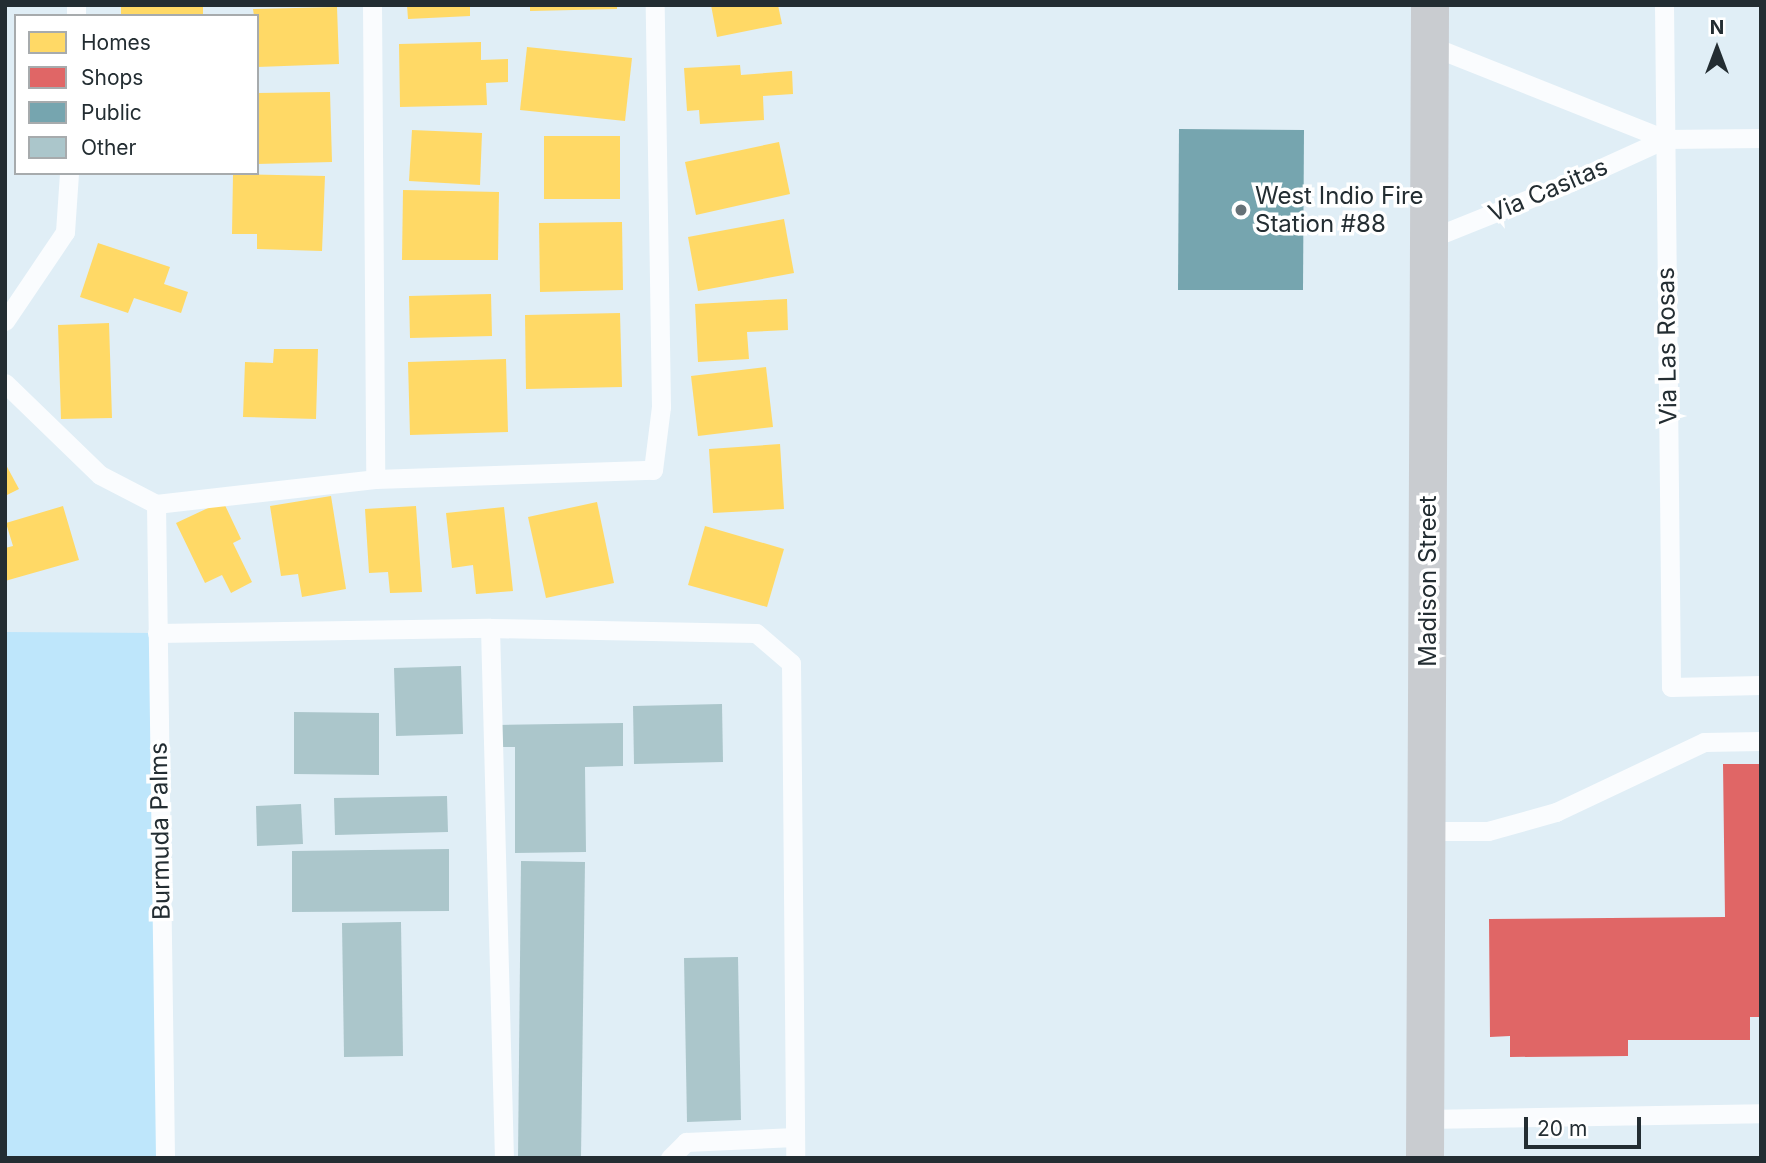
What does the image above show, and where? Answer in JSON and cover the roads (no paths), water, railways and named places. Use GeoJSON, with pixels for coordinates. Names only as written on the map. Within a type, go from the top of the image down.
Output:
{"type":"FeatureCollection","features":[{"type":"Feature","properties":{"kind":"main road","name":"Madison Street"},"geometry":{"type":"LineString","coordinates":[[1425,1158],[1430,5]]}},
{"type":"Feature","properties":{"kind":"lane"},"geometry":{"type":"LineString","coordinates":[[372,5],[375,479]]}},
{"type":"Feature","properties":{"kind":"lane"},"geometry":{"type":"LineString","coordinates":[[5,383],[100,475],[156,504],[375,479],[653,470],[661,407],[655,5]]}},
{"type":"Feature","properties":{"kind":"lane","name":"Via Las Rosas"},"geometry":{"type":"LineString","coordinates":[[1664,5],[1671,687],[1761,685]]}},
{"type":"Feature","properties":{"kind":"lane","name":"Via Casitas"},"geometry":{"type":"LineString","coordinates":[[1431,46],[1665,139],[1761,138]]}},
{"type":"Feature","properties":{"kind":"lane","name":"Via Casitas"},"geometry":{"type":"LineString","coordinates":[[1429,239],[1566,184],[1665,139]]}},
{"type":"Feature","properties":{"kind":"lane"},"geometry":{"type":"LineString","coordinates":[[5,321],[65,232],[69,175]]}},
{"type":"Feature","properties":{"kind":"lane","name":"Burmuda Palms"},"geometry":{"type":"LineString","coordinates":[[156,504],[166,1158]]}},
{"type":"Feature","properties":{"kind":"lane"},"geometry":{"type":"LineString","coordinates":[[157,633],[490,628],[756,633],[791,663],[795,1158]]}},
{"type":"Feature","properties":{"kind":"lane"},"geometry":{"type":"LineString","coordinates":[[490,628],[504,1158]]}},
{"type":"Feature","properties":{"kind":"lane"},"geometry":{"type":"LineString","coordinates":[[1427,831],[1489,831],[1556,812],[1704,742],[1761,741]]}},
{"type":"Feature","properties":{"kind":"lane"},"geometry":{"type":"LineString","coordinates":[[1426,1119],[1761,1113]]}},
{"type":"Feature","properties":{"kind":"lane"},"geometry":{"type":"LineString","coordinates":[[670,1158],[686,1142],[795,1137]]}},
{"type":"Feature","properties":{"kind":"place","name":"West Indio Fire Station #88"},"geometry":{"type":"Point","coordinates":[1241,210]}}]}
